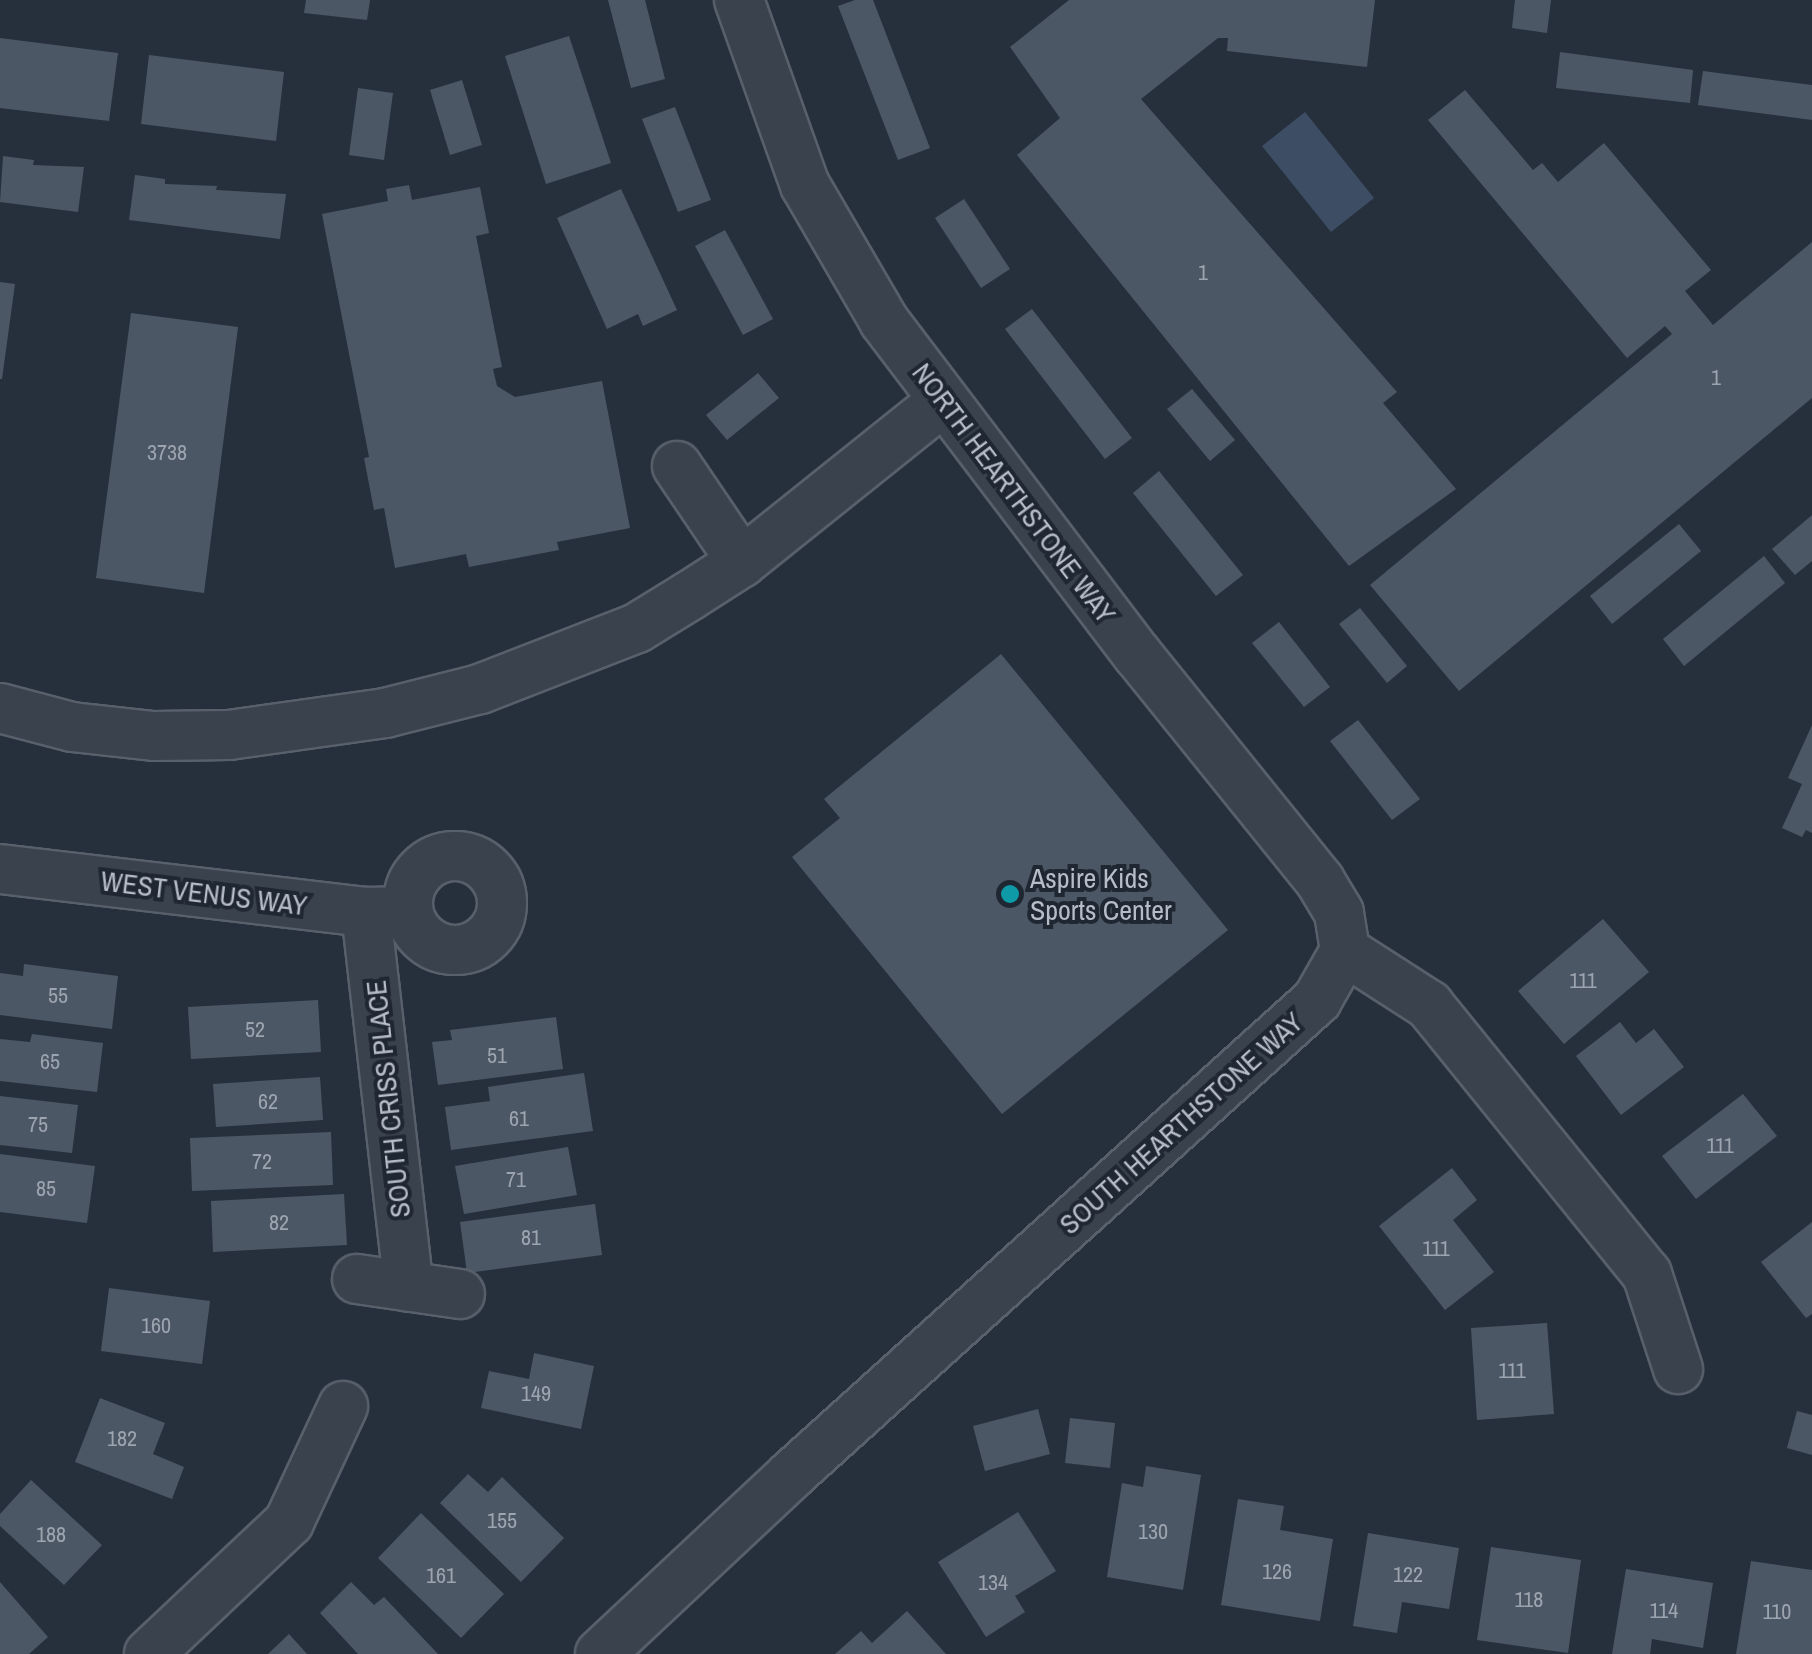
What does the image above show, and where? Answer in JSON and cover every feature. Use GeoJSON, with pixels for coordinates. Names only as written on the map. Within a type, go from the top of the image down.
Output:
{"type":"FeatureCollection","features":[{"type":"Feature","properties":{"kind":"street","name":"NORTH HEARTHSTONE WAY"},"geometry":{"type":"LineString","coordinates":[[739,0],[753,51],[805,184],[884,321],[1320,881],[1338,913],[1345,951]]}},
{"type":"Feature","properties":{"kind":"street"},"geometry":{"type":"LineString","coordinates":[[0,708],[72,727],[154,736],[293,729],[385,714],[480,690],[637,628],[742,562],[943,401]]}},
{"type":"Feature","properties":{"kind":"street"},"geometry":{"type":"LineString","coordinates":[[677,466],[742,562]]}},
{"type":"Feature","properties":{"kind":"street","name":"WEST VENUS WAY"},"geometry":{"type":"LineString","coordinates":[[0,869],[388,912]]}},
{"type":"Feature","properties":{"kind":"street","name":"SOUTH CRISS PLACE"},"geometry":{"type":"LineString","coordinates":[[388,912],[409,1287]]}},
{"type":"Feature","properties":{"kind":"street"},"geometry":{"type":"LineString","coordinates":[[1345,951],[1430,1005],[1647,1274],[1678,1370]]}},
{"type":"Feature","properties":{"kind":"street","name":"SOUTH HEARTHSTONE WAY"},"geometry":{"type":"LineString","coordinates":[[600,1654],[806,1462],[1317,1000],[1345,951]]}},
{"type":"Feature","properties":{"kind":"street"},"geometry":{"type":"LineString","coordinates":[[357,1279],[460,1294]]}},
{"type":"Feature","properties":{"kind":"street"},"geometry":{"type":"LineString","coordinates":[[149,1654],[289,1522],[343,1406]]}},
{"type":"Feature","properties":{"kind":"water"},"geometry":{"type":"Polygon","coordinates":[[[1305,112],[1374,198],[1331,232],[1262,146],[1305,112]]]}},
{"type":"Feature","properties":{"kind":"building"},"geometry":{"type":"Polygon","coordinates":[[[306,0],[370,0],[367,20],[304,13],[306,0]]]}},
{"type":"Feature","properties":{"kind":"building"},"geometry":{"type":"Polygon","coordinates":[[[608,0],[645,0],[665,79],[631,88],[608,0]]]}},
{"type":"Feature","properties":{"kind":"building"},"geometry":{"type":"Polygon","coordinates":[[[855,0],[873,0],[930,148],[898,160],[838,6],[855,0]]]}},
{"type":"Feature","properties":{"kind":"building"},"geometry":{"type":"Polygon","coordinates":[[[1069,0],[1375,0],[1367,67],[1227,51],[1228,38],[1218,38],[1141,99],[1397,392],[1383,403],[1456,489],[1349,566],[1017,155],[1060,118],[1010,47],[1069,0]]]}},
{"type":"Feature","properties":{"kind":"building"},"geometry":{"type":"Polygon","coordinates":[[[1515,0],[1551,0],[1547,33],[1512,28],[1515,0]]]}},
{"type":"Feature","properties":{"kind":"building"},"geometry":{"type":"Polygon","coordinates":[[[569,36],[611,163],[546,184],[505,56],[569,36]]]}},
{"type":"Feature","properties":{"kind":"building"},"geometry":{"type":"Polygon","coordinates":[[[0,38],[118,53],[109,121],[0,108],[0,38]]]}},
{"type":"Feature","properties":{"kind":"building"},"geometry":{"type":"Polygon","coordinates":[[[1560,52],[1693,70],[1690,103],[1556,88],[1560,52]]]}},
{"type":"Feature","properties":{"kind":"building"},"geometry":{"type":"Polygon","coordinates":[[[149,55],[284,72],[276,141],[141,124],[149,55]]]}},
{"type":"Feature","properties":{"kind":"building"},"geometry":{"type":"Polygon","coordinates":[[[1703,71],[1812,85],[1812,120],[1698,105],[1703,71]]]}},
{"type":"Feature","properties":{"kind":"building"},"geometry":{"type":"Polygon","coordinates":[[[462,80],[482,145],[450,155],[430,90],[462,80]]]}},
{"type":"Feature","properties":{"kind":"building"},"geometry":{"type":"Polygon","coordinates":[[[358,88],[393,93],[384,160],[349,155],[358,88]]]}},
{"type":"Feature","properties":{"kind":"building"},"geometry":{"type":"Polygon","coordinates":[[[1465,90],[1533,170],[1542,163],[1558,182],[1604,143],[1711,270],[1685,291],[1713,325],[1812,242],[1812,398],[1459,691],[1370,585],[1672,334],[1665,326],[1627,358],[1428,120],[1465,90]]]}},
{"type":"Feature","properties":{"kind":"building"},"geometry":{"type":"Polygon","coordinates":[[[675,107],[711,200],[678,212],[642,119],[675,107]]]}},
{"type":"Feature","properties":{"kind":"building"},"geometry":{"type":"Polygon","coordinates":[[[3,156],[34,160],[33,165],[84,167],[78,212],[0,202],[3,156]]]}},
{"type":"Feature","properties":{"kind":"building"},"geometry":{"type":"Polygon","coordinates":[[[135,175],[165,179],[165,184],[286,194],[280,239],[129,220],[135,175]]]}},
{"type":"Feature","properties":{"kind":"building"},"geometry":{"type":"Polygon","coordinates":[[[409,185],[412,200],[480,187],[489,233],[476,236],[502,367],[493,369],[497,386],[515,397],[602,381],[630,528],[557,542],[559,550],[469,567],[466,554],[395,568],[384,508],[374,510],[364,458],[369,457],[322,214],[388,201],[386,189],[409,185]]]}},
{"type":"Feature","properties":{"kind":"building"},"geometry":{"type":"Polygon","coordinates":[[[621,189],[677,310],[643,326],[638,314],[607,329],[557,218],[621,189]]]}},
{"type":"Feature","properties":{"kind":"building"},"geometry":{"type":"Polygon","coordinates":[[[964,199],[1010,269],[981,288],[935,218],[964,199]]]}},
{"type":"Feature","properties":{"kind":"building"},"geometry":{"type":"Polygon","coordinates":[[[725,230],[773,319],[743,335],[695,246],[725,230]]]}},
{"type":"Feature","properties":{"kind":"building"},"geometry":{"type":"Polygon","coordinates":[[[0,282],[15,284],[2,379],[0,379],[0,282]]]}},
{"type":"Feature","properties":{"kind":"building"},"geometry":{"type":"Polygon","coordinates":[[[1032,309],[1132,438],[1105,459],[1005,329],[1032,309]]]}},
{"type":"Feature","properties":{"kind":"building"},"geometry":{"type":"Polygon","coordinates":[[[131,313],[238,327],[204,593],[96,578],[131,313]]]}},
{"type":"Feature","properties":{"kind":"building"},"geometry":{"type":"Polygon","coordinates":[[[758,373],[779,398],[727,440],[706,415],[758,373]]]}},
{"type":"Feature","properties":{"kind":"building"},"geometry":{"type":"Polygon","coordinates":[[[1192,389],[1235,440],[1210,461],[1167,409],[1192,389]]]}},
{"type":"Feature","properties":{"kind":"building"},"geometry":{"type":"Polygon","coordinates":[[[1159,471],[1243,575],[1216,596],[1133,493],[1159,471]]]}},
{"type":"Feature","properties":{"kind":"building"},"geometry":{"type":"Polygon","coordinates":[[[1812,515],[1812,561],[1795,575],[1772,549],[1812,515]]]}},
{"type":"Feature","properties":{"kind":"building"},"geometry":{"type":"Polygon","coordinates":[[[1679,524],[1701,551],[1612,624],[1590,596],[1679,524]]]}},
{"type":"Feature","properties":{"kind":"building"},"geometry":{"type":"Polygon","coordinates":[[[1764,556],[1785,583],[1684,666],[1663,639],[1764,556]]]}},
{"type":"Feature","properties":{"kind":"building"},"geometry":{"type":"Polygon","coordinates":[[[1360,608],[1407,666],[1387,683],[1339,624],[1360,608]]]}},
{"type":"Feature","properties":{"kind":"building"},"geometry":{"type":"Polygon","coordinates":[[[1279,622],[1330,687],[1304,707],[1252,643],[1279,622]]]}},
{"type":"Feature","properties":{"kind":"building","name":"Aspire Kids Sports Center"},"geometry":{"type":"Polygon","coordinates":[[[1001,654],[1228,930],[1002,1114],[792,857],[840,818],[824,799],[1001,654]]]}},
{"type":"Feature","properties":{"kind":"building"},"geometry":{"type":"Polygon","coordinates":[[[1358,720],[1420,799],[1392,820],[1330,741],[1358,720]]]}},
{"type":"Feature","properties":{"kind":"building"},"geometry":{"type":"Polygon","coordinates":[[[1812,725],[1812,833],[1806,830],[1802,837],[1782,828],[1802,784],[1788,778],[1812,725]]]}},
{"type":"Feature","properties":{"kind":"building"},"geometry":{"type":"Polygon","coordinates":[[[1603,919],[1649,972],[1564,1044],[1518,991],[1603,919]]]}},
{"type":"Feature","properties":{"kind":"building"},"geometry":{"type":"Polygon","coordinates":[[[24,964],[118,976],[112,1029],[0,1015],[0,973],[23,976],[24,964]]]}},
{"type":"Feature","properties":{"kind":"building"},"geometry":{"type":"Polygon","coordinates":[[[318,1000],[321,1052],[191,1059],[188,1007],[318,1000]]]}},
{"type":"Feature","properties":{"kind":"building"},"geometry":{"type":"Polygon","coordinates":[[[556,1017],[563,1069],[438,1085],[432,1042],[452,1040],[450,1030],[556,1017]]]}},
{"type":"Feature","properties":{"kind":"building"},"geometry":{"type":"Polygon","coordinates":[[[1620,1022],[1636,1043],[1654,1029],[1684,1067],[1621,1115],[1576,1056],[1620,1022]]]}},
{"type":"Feature","properties":{"kind":"building"},"geometry":{"type":"Polygon","coordinates":[[[32,1034],[103,1043],[97,1092],[0,1081],[0,1039],[30,1042],[32,1034]]]}},
{"type":"Feature","properties":{"kind":"building"},"geometry":{"type":"Polygon","coordinates":[[[584,1073],[593,1131],[451,1150],[445,1107],[490,1101],[488,1087],[584,1073]]]}},
{"type":"Feature","properties":{"kind":"building"},"geometry":{"type":"Polygon","coordinates":[[[320,1077],[323,1120],[216,1127],[213,1084],[320,1077]]]}},
{"type":"Feature","properties":{"kind":"building"},"geometry":{"type":"Polygon","coordinates":[[[1743,1094],[1777,1136],[1696,1199],[1662,1156],[1743,1094]]]}},
{"type":"Feature","properties":{"kind":"building"},"geometry":{"type":"Polygon","coordinates":[[[0,1096],[78,1105],[72,1153],[0,1145],[0,1096]]]}},
{"type":"Feature","properties":{"kind":"building"},"geometry":{"type":"Polygon","coordinates":[[[331,1132],[333,1185],[192,1191],[190,1138],[331,1132]]]}},
{"type":"Feature","properties":{"kind":"building"},"geometry":{"type":"Polygon","coordinates":[[[568,1147],[577,1195],[464,1214],[455,1166],[568,1147]]]}},
{"type":"Feature","properties":{"kind":"building"},"geometry":{"type":"Polygon","coordinates":[[[0,1154],[95,1166],[87,1223],[0,1212],[0,1154]]]}},
{"type":"Feature","properties":{"kind":"building"},"geometry":{"type":"Polygon","coordinates":[[[1452,1168],[1477,1200],[1453,1220],[1494,1272],[1445,1310],[1379,1226],[1452,1168]]]}},
{"type":"Feature","properties":{"kind":"building"},"geometry":{"type":"Polygon","coordinates":[[[344,1194],[347,1245],[213,1252],[211,1201],[344,1194]]]}},
{"type":"Feature","properties":{"kind":"building"},"geometry":{"type":"Polygon","coordinates":[[[595,1204],[602,1255],[467,1273],[460,1222],[595,1204]]]}},
{"type":"Feature","properties":{"kind":"building"},"geometry":{"type":"Polygon","coordinates":[[[1812,1222],[1812,1314],[1806,1318],[1761,1262],[1812,1222]]]}},
{"type":"Feature","properties":{"kind":"building"},"geometry":{"type":"Polygon","coordinates":[[[109,1288],[210,1301],[202,1364],[101,1351],[109,1288]]]}},
{"type":"Feature","properties":{"kind":"building"},"geometry":{"type":"Polygon","coordinates":[[[1547,1323],[1554,1414],[1477,1420],[1471,1328],[1547,1323]]]}},
{"type":"Feature","properties":{"kind":"building"},"geometry":{"type":"Polygon","coordinates":[[[534,1353],[594,1366],[581,1429],[481,1408],[489,1371],[529,1379],[534,1353]]]}},
{"type":"Feature","properties":{"kind":"building"},"geometry":{"type":"Polygon","coordinates":[[[100,1398],[165,1423],[153,1454],[184,1467],[172,1499],[75,1462],[100,1398]]]}},
{"type":"Feature","properties":{"kind":"building"},"geometry":{"type":"Polygon","coordinates":[[[1038,1409],[1050,1454],[985,1471],[973,1426],[1038,1409]]]}},
{"type":"Feature","properties":{"kind":"building"},"geometry":{"type":"Polygon","coordinates":[[[1797,1411],[1812,1415],[1812,1455],[1787,1448],[1797,1411]]]}},
{"type":"Feature","properties":{"kind":"building"},"geometry":{"type":"Polygon","coordinates":[[[1070,1418],[1115,1423],[1110,1468],[1065,1463],[1070,1418]]]}},
{"type":"Feature","properties":{"kind":"building"},"geometry":{"type":"Polygon","coordinates":[[[1146,1466],[1201,1475],[1183,1590],[1107,1577],[1122,1483],[1143,1487],[1146,1466]]]}},
{"type":"Feature","properties":{"kind":"building"},"geometry":{"type":"Polygon","coordinates":[[[468,1474],[488,1492],[502,1477],[564,1538],[521,1582],[440,1503],[468,1474]]]}},
{"type":"Feature","properties":{"kind":"building"},"geometry":{"type":"Polygon","coordinates":[[[31,1480],[102,1545],[64,1585],[0,1526],[0,1514],[31,1480]]]}},
{"type":"Feature","properties":{"kind":"building"},"geometry":{"type":"Polygon","coordinates":[[[1238,1499],[1284,1506],[1280,1530],[1333,1539],[1320,1621],[1221,1605],[1238,1499]]]}},
{"type":"Feature","properties":{"kind":"building"},"geometry":{"type":"Polygon","coordinates":[[[1018,1512],[1056,1571],[1015,1596],[1025,1612],[986,1637],[938,1562],[1018,1512]]]}},
{"type":"Feature","properties":{"kind":"building"},"geometry":{"type":"Polygon","coordinates":[[[421,1513],[504,1594],[461,1638],[378,1558],[421,1513]]]}},
{"type":"Feature","properties":{"kind":"building"},"geometry":{"type":"Polygon","coordinates":[[[1368,1533],[1459,1548],[1449,1609],[1402,1602],[1397,1633],[1353,1626],[1368,1533]]]}},
{"type":"Feature","properties":{"kind":"building"},"geometry":{"type":"Polygon","coordinates":[[[1491,1547],[1581,1560],[1568,1653],[1477,1640],[1491,1547]]]}},
{"type":"Feature","properties":{"kind":"building"},"geometry":{"type":"Polygon","coordinates":[[[1751,1561],[1812,1570],[1812,1654],[1736,1654],[1751,1561]]]}},
{"type":"Feature","properties":{"kind":"building"},"geometry":{"type":"Polygon","coordinates":[[[1626,1569],[1713,1583],[1703,1648],[1652,1639],[1650,1654],[1612,1654],[1626,1569]]]}},
{"type":"Feature","properties":{"kind":"building"},"geometry":{"type":"Polygon","coordinates":[[[0,1582],[48,1637],[29,1654],[0,1654],[0,1582]]]}},
{"type":"Feature","properties":{"kind":"building"},"geometry":{"type":"Polygon","coordinates":[[[351,1582],[374,1605],[384,1597],[438,1654],[358,1654],[320,1613],[351,1582]]]}},
{"type":"Feature","properties":{"kind":"building"},"geometry":{"type":"Polygon","coordinates":[[[907,1611],[946,1654],[835,1654],[861,1631],[872,1643],[907,1611]]]}},
{"type":"Feature","properties":{"kind":"building"},"geometry":{"type":"Polygon","coordinates":[[[289,1634],[307,1654],[268,1654],[289,1634]]]}},
{"type":"Feature","properties":{"kind":"place","name":"Aspire Kids Sports Center"},"geometry":{"type":"Point","coordinates":[1010,894]}}]}
